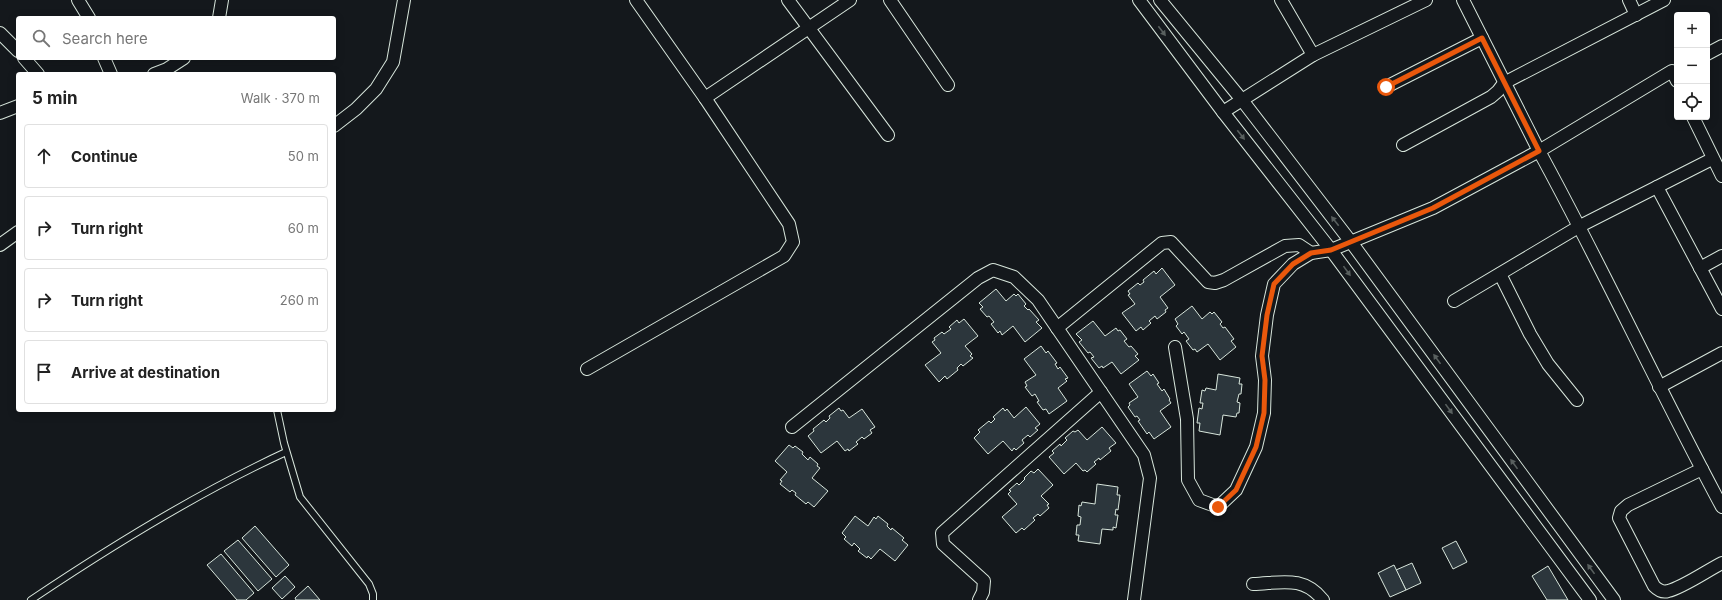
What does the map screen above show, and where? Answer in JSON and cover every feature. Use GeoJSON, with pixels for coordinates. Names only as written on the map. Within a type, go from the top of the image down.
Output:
{"type":"FeatureCollection","features":[{"type":"Feature","properties":{"kind":"street"},"geometry":{"type":"LineString","coordinates":[[78,0],[88,16]]}},
{"type":"Feature","properties":{"kind":"street"},"geometry":{"type":"LineString","coordinates":[[219,16],[222,0]]}},
{"type":"Feature","properties":{"kind":"street"},"geometry":{"type":"LineString","coordinates":[[336,124],[356,109],[376,89],[393,62],[404,0]]}},
{"type":"Feature","properties":{"kind":"street"},"geometry":{"type":"LineString","coordinates":[[587,369],[784,256],[793,242],[789,224],[705,98],[636,0]]}},
{"type":"Feature","properties":{"kind":"street"},"geometry":{"type":"LineString","coordinates":[[788,0],[888,135]]}},
{"type":"Feature","properties":{"kind":"street"},"geometry":{"type":"LineString","coordinates":[[705,98],[850,0]]}},
{"type":"Feature","properties":{"kind":"street"},"geometry":{"type":"LineString","coordinates":[[890,0],[948,85]]}},
{"type":"Feature","properties":{"kind":"street"},"geometry":{"type":"LineString","coordinates":[[1139,0],[1223,112],[1331,250],[1590,600]]}},
{"type":"Feature","properties":{"kind":"street"},"geometry":{"type":"LineString","coordinates":[[1160,0],[1242,100],[1351,242],[1614,600]]}},
{"type":"Feature","properties":{"kind":"street"},"geometry":{"type":"LineString","coordinates":[[1281,0],[1313,55]]}},
{"type":"Feature","properties":{"kind":"street"},"geometry":{"type":"LineString","coordinates":[[1223,112],[1313,55],[1426,0]]}},
{"type":"Feature","properties":{"kind":"street"},"geometry":{"type":"LineString","coordinates":[[1463,0],[1539,151],[1580,226],[1659,387],[1722,507]]}},
{"type":"Feature","properties":{"kind":"street"},"geometry":{"type":"LineString","coordinates":[[1628,0],[1636,15]]}},
{"type":"Feature","properties":{"kind":"street"},"geometry":{"type":"LineString","coordinates":[[1403,145],[1491,97],[1498,91],[1504,82],[1664,0]]}},
{"type":"Feature","properties":{"kind":"street"},"geometry":{"type":"LineString","coordinates":[[0,33],[16,49]]}},
{"type":"Feature","properties":{"kind":"street"},"geometry":{"type":"LineString","coordinates":[[1386,87],[1482,38]]}},
{"type":"Feature","properties":{"kind":"street"},"geometry":{"type":"LineString","coordinates":[[1710,52],[1722,46]]}},
{"type":"Feature","properties":{"kind":"street"},"geometry":{"type":"LineString","coordinates":[[26,60],[36,72]]}},
{"type":"Feature","properties":{"kind":"street"},"geometry":{"type":"LineString","coordinates":[[105,60],[110,72]]}},
{"type":"Feature","properties":{"kind":"street"},"geometry":{"type":"LineString","coordinates":[[159,72],[181,60]]}},
{"type":"Feature","properties":{"kind":"street"},"geometry":{"type":"LineString","coordinates":[[1175,347],[1187,418],[1188,480],[1199,500],[1218,507],[1236,490],[1256,447],[1264,413],[1265,380],[1262,356],[1267,315],[1274,284],[1293,264],[1311,253],[1331,250],[1433,208],[1539,151],[1674,74]]}},
{"type":"Feature","properties":{"kind":"street"},"geometry":{"type":"LineString","coordinates":[[0,113],[16,107]]}},
{"type":"Feature","properties":{"kind":"street"},"geometry":{"type":"LineString","coordinates":[[1694,120],[1712,159],[1722,176]]}},
{"type":"Feature","properties":{"kind":"street"},"geometry":{"type":"LineString","coordinates":[[1454,301],[1580,226],[1712,159]]}},
{"type":"Feature","properties":{"kind":"street"},"geometry":{"type":"LineString","coordinates":[[1657,187],[1722,309]]}},
{"type":"Feature","properties":{"kind":"street"},"geometry":{"type":"LineString","coordinates":[[0,246],[16,234]]}},
{"type":"Feature","properties":{"kind":"street"},"geometry":{"type":"LineString","coordinates":[[1057,328],[1162,242],[1171,242],[1208,282],[1215,283],[1224,280],[1285,246],[1299,245],[1311,253]]}},
{"type":"Feature","properties":{"kind":"street"},"geometry":{"type":"LineString","coordinates":[[1700,268],[1722,256]]}},
{"type":"Feature","properties":{"kind":"street"},"geometry":{"type":"LineString","coordinates":[[792,427],[978,278],[993,270],[1014,277],[1038,300],[1144,455],[1150,478],[1134,600]]}},
{"type":"Feature","properties":{"kind":"street"},"geometry":{"type":"LineString","coordinates":[[1500,274],[1530,334],[1548,364],[1577,400]]}},
{"type":"Feature","properties":{"kind":"street"},"geometry":{"type":"LineString","coordinates":[[1659,387],[1722,353]]}},
{"type":"Feature","properties":{"kind":"street"},"geometry":{"type":"LineString","coordinates":[[979,600],[983,592],[984,581],[943,544],[942,533],[1101,392]]}},
{"type":"Feature","properties":{"kind":"street"},"geometry":{"type":"LineString","coordinates":[[1702,469],[1628,505],[1621,511],[1620,518],[1654,586],[1659,591],[1667,592],[1722,563]]}},
{"type":"Feature","properties":{"kind":"street"},"geometry":{"type":"LineString","coordinates":[[1253,584],[1298,582],[1316,591],[1324,600]]}},
{"type":"Feature","properties":{"kind":"lane"},"geometry":{"type":"LineString","coordinates":[[276,412],[286,452],[300,497],[369,584],[373,594],[373,600]]}},
{"type":"Feature","properties":{"kind":"lane"},"geometry":{"type":"LineString","coordinates":[[31,600],[109,548],[231,479],[286,452]]}},
{"type":"Feature","properties":{"kind":"building"},"geometry":{"type":"Polygon","coordinates":[[[1162,268],[1175,285],[1160,297],[1168,308],[1165,310],[1166,312],[1157,319],[1155,316],[1149,321],[1151,323],[1143,330],[1141,327],[1136,331],[1122,313],[1135,304],[1128,295],[1130,294],[1128,291],[1138,283],[1140,285],[1144,282],[1143,280],[1154,271],[1156,274],[1162,268]]]}},
{"type":"Feature","properties":{"kind":"building"},"geometry":{"type":"Polygon","coordinates":[[[996,289],[1006,301],[1014,294],[1016,296],[1018,294],[1026,304],[1024,306],[1028,310],[1029,309],[1039,320],[1036,322],[1042,328],[1025,342],[1013,326],[1002,335],[1000,331],[998,333],[991,324],[994,322],[980,309],[983,307],[979,303],[996,289]]]}},
{"type":"Feature","properties":{"kind":"building"},"geometry":{"type":"Polygon","coordinates":[[[1192,306],[1202,319],[1210,312],[1212,314],[1214,312],[1222,322],[1220,324],[1223,328],[1225,327],[1234,339],[1231,341],[1236,347],[1220,360],[1208,344],[1197,352],[1195,349],[1193,350],[1186,341],[1189,339],[1184,332],[1182,334],[1176,326],[1178,324],[1175,319],[1192,306]]]}},
{"type":"Feature","properties":{"kind":"building"},"geometry":{"type":"Polygon","coordinates":[[[964,319],[978,336],[965,346],[972,354],[970,356],[973,358],[963,366],[961,364],[957,368],[958,370],[947,379],[945,376],[939,382],[925,365],[941,353],[932,342],[935,340],[934,338],[942,332],[944,334],[951,329],[949,327],[957,320],[959,323],[964,319]]]}},
{"type":"Feature","properties":{"kind":"building"},"geometry":{"type":"Polygon","coordinates":[[[1093,321],[1105,336],[1116,328],[1118,331],[1120,330],[1127,339],[1124,341],[1138,354],[1135,356],[1139,360],[1121,374],[1112,362],[1103,368],[1102,366],[1099,368],[1091,358],[1094,357],[1090,352],[1088,353],[1079,342],[1082,340],[1076,334],[1093,321]]]}},
{"type":"Feature","properties":{"kind":"building"},"geometry":{"type":"Polygon","coordinates":[[[1041,346],[1046,353],[1048,351],[1057,363],[1055,364],[1058,369],[1060,367],[1068,378],[1065,379],[1067,381],[1058,388],[1067,401],[1049,414],[1046,409],[1043,410],[1037,402],[1039,401],[1035,394],[1032,396],[1025,387],[1027,386],[1025,382],[1036,375],[1024,359],[1041,346]]]}},
{"type":"Feature","properties":{"kind":"building"},"geometry":{"type":"Polygon","coordinates":[[[1147,371],[1151,376],[1153,374],[1159,383],[1157,384],[1162,391],[1164,389],[1171,403],[1160,411],[1171,427],[1154,439],[1149,432],[1147,434],[1138,421],[1140,420],[1137,416],[1135,417],[1128,407],[1130,405],[1129,403],[1138,397],[1129,384],[1147,371]]]}},
{"type":"Feature","properties":{"kind":"building"},"geometry":{"type":"Polygon","coordinates":[[[1218,374],[1240,378],[1239,384],[1242,384],[1241,394],[1239,394],[1237,402],[1240,403],[1239,413],[1237,413],[1236,417],[1223,415],[1220,435],[1199,431],[1200,423],[1197,423],[1199,408],[1202,409],[1203,403],[1200,403],[1202,390],[1205,391],[1206,388],[1216,390],[1218,374]]]}},
{"type":"Feature","properties":{"kind":"building"},"geometry":{"type":"Polygon","coordinates":[[[1026,407],[1040,424],[1035,428],[1038,430],[1030,437],[1028,435],[1022,440],[1024,443],[1016,450],[1014,448],[1012,451],[1003,441],[988,454],[974,438],[980,432],[978,430],[989,421],[991,423],[995,419],[993,417],[1003,408],[1005,411],[1007,409],[1014,418],[1026,407]]]}},
{"type":"Feature","properties":{"kind":"building"},"geometry":{"type":"Polygon","coordinates":[[[839,408],[841,411],[843,410],[849,418],[862,409],[875,427],[870,430],[872,433],[864,439],[862,437],[856,442],[858,444],[849,451],[848,449],[845,451],[837,441],[821,453],[808,436],[814,431],[813,429],[824,420],[826,422],[830,418],[829,416],[839,408]]]}},
{"type":"Feature","properties":{"kind":"building"},"geometry":{"type":"Polygon","coordinates":[[[1102,427],[1116,443],[1109,448],[1111,451],[1100,460],[1099,458],[1094,462],[1096,464],[1087,472],[1085,470],[1083,471],[1076,463],[1064,474],[1049,457],[1054,453],[1052,451],[1060,444],[1061,446],[1067,440],[1065,438],[1073,431],[1075,432],[1078,430],[1087,440],[1102,427]]]}},
{"type":"Feature","properties":{"kind":"building"},"geometry":{"type":"Polygon","coordinates":[[[789,445],[793,448],[795,446],[803,452],[802,454],[808,460],[810,457],[818,464],[817,466],[820,468],[812,478],[828,491],[814,507],[808,502],[806,504],[795,495],[796,493],[792,490],[790,492],[780,484],[782,481],[780,480],[787,472],[775,461],[789,445]]]}},
{"type":"Feature","properties":{"kind":"building"},"geometry":{"type":"Polygon","coordinates":[[[1038,469],[1053,485],[1041,496],[1049,504],[1047,505],[1049,508],[1040,516],[1038,514],[1033,518],[1035,520],[1024,530],[1022,528],[1016,533],[1002,517],[1017,504],[1008,494],[1011,491],[1009,490],[1017,483],[1019,485],[1031,471],[1034,473],[1038,469]]]}},
{"type":"Feature","properties":{"kind":"building"},"geometry":{"type":"Polygon","coordinates":[[[1097,484],[1118,487],[1117,495],[1120,495],[1118,510],[1116,509],[1115,515],[1118,515],[1116,528],[1113,527],[1113,530],[1102,529],[1100,544],[1078,541],[1079,535],[1076,535],[1077,525],[1080,525],[1081,517],[1078,516],[1079,505],[1081,506],[1082,502],[1095,504],[1097,484]]]}},
{"type":"Feature","properties":{"kind":"building"},"geometry":{"type":"Polygon","coordinates":[[[855,516],[868,526],[874,517],[876,519],[878,516],[888,524],[887,526],[891,530],[892,528],[904,538],[902,540],[908,545],[895,561],[880,549],[871,559],[868,556],[867,558],[858,551],[860,549],[854,543],[852,546],[844,539],[846,537],[842,533],[855,516]]]}},
{"type":"Feature","properties":{"kind":"building"},"geometry":{"type":"Polygon","coordinates":[[[255,526],[289,565],[276,577],[242,538],[255,526]]]}},
{"type":"Feature","properties":{"kind":"building"},"geometry":{"type":"Polygon","coordinates":[[[238,540],[272,579],[258,591],[224,551],[238,540]]]}},
{"type":"Feature","properties":{"kind":"building"},"geometry":{"type":"Polygon","coordinates":[[[1456,541],[1467,562],[1453,569],[1442,548],[1456,541]]]}},
{"type":"Feature","properties":{"kind":"building"},"geometry":{"type":"Polygon","coordinates":[[[221,554],[254,593],[246,600],[237,600],[207,565],[221,554]]]}},
{"type":"Feature","properties":{"kind":"building"},"geometry":{"type":"Polygon","coordinates":[[[1412,563],[1421,583],[1406,590],[1396,570],[1412,563]]]}},
{"type":"Feature","properties":{"kind":"building"},"geometry":{"type":"Polygon","coordinates":[[[1394,565],[1406,590],[1390,597],[1378,573],[1394,565]]]}},
{"type":"Feature","properties":{"kind":"building"},"geometry":{"type":"Polygon","coordinates":[[[1548,566],[1568,600],[1547,600],[1532,576],[1548,566]]]}},
{"type":"Feature","properties":{"kind":"building"},"geometry":{"type":"Polygon","coordinates":[[[285,576],[295,587],[282,599],[272,588],[285,576]]]}},
{"type":"Feature","properties":{"kind":"building"},"geometry":{"type":"Polygon","coordinates":[[[308,586],[320,600],[296,600],[295,598],[308,586]]]}},
{"type":"Feature","properties":{"kind":"route"},"geometry":{"type":"LineString","coordinates":[[1218,507],[1236,490],[1256,447],[1264,413],[1265,380],[1262,356],[1267,315],[1274,284],[1293,264],[1311,253],[1331,250],[1433,208],[1539,151],[1482,38],[1386,87]]}}]}
